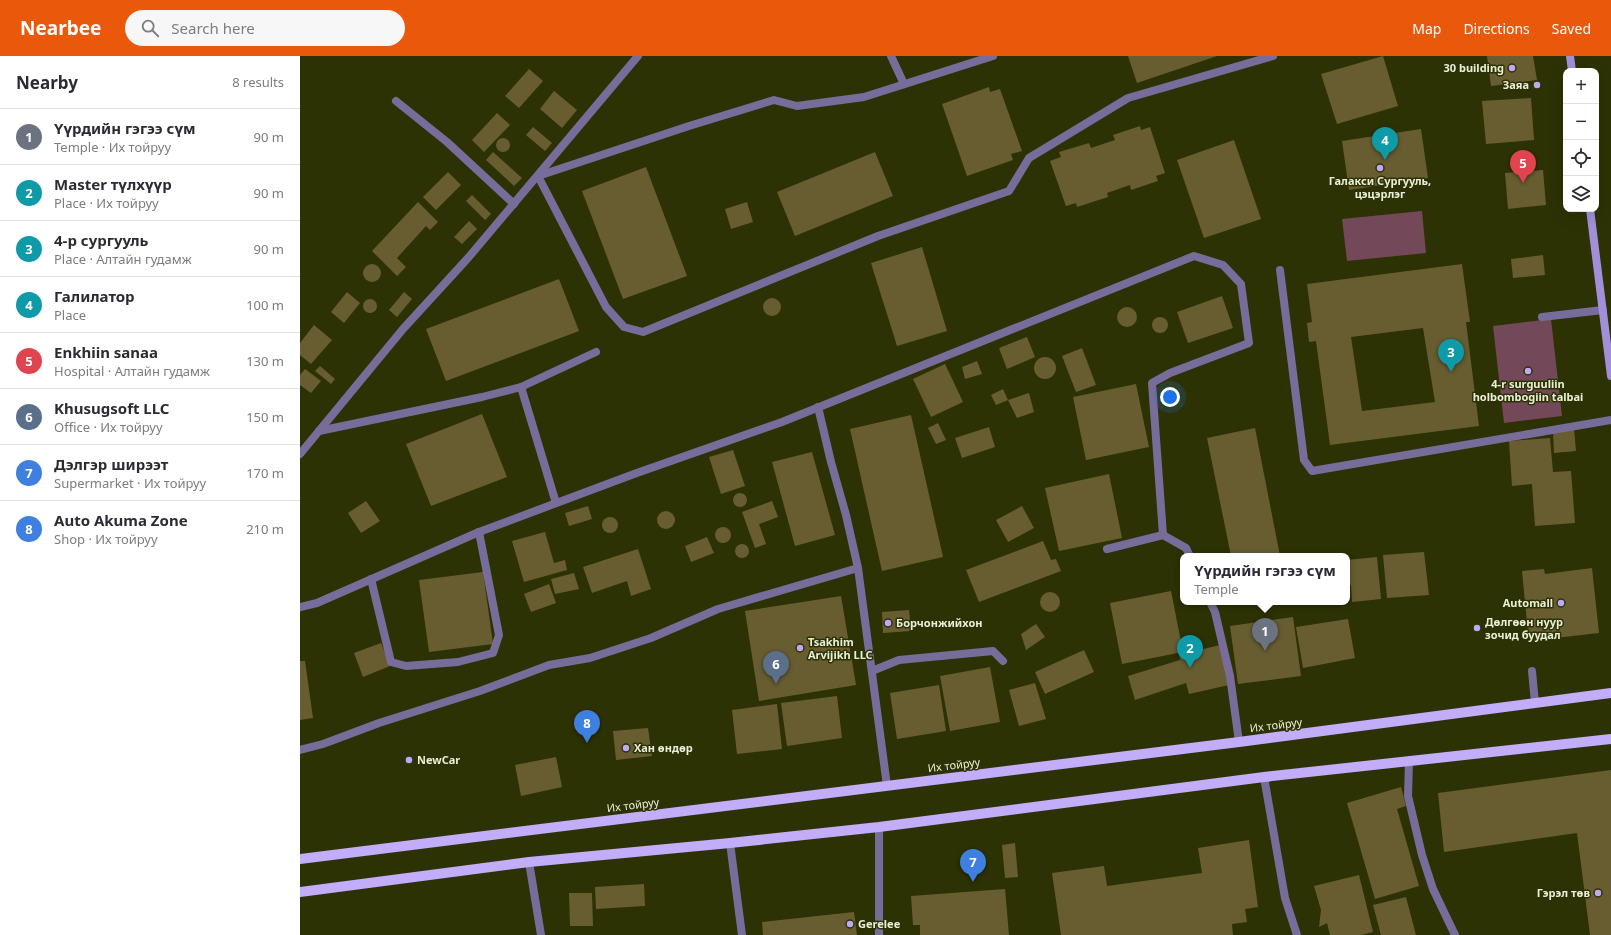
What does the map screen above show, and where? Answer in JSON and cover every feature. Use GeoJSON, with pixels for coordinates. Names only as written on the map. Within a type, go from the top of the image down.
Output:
{"type":"FeatureCollection","features":[{"type":"Feature","properties":{"kind":"main road"},"geometry":{"type":"LineString","coordinates":[[1570,56],[1572,68]]}},
{"type":"Feature","properties":{"kind":"main road"},"geometry":{"type":"LineString","coordinates":[[1590,212],[1611,376]]}},
{"type":"Feature","properties":{"kind":"main road","name":"Их тойруу"},"geometry":{"type":"LineString","coordinates":[[300,859],[1239,742],[1611,693]]}},
{"type":"Feature","properties":{"kind":"main road"},"geometry":{"type":"LineString","coordinates":[[300,892],[529,862],[730,844],[879,827],[1264,777],[1611,738]]}},
{"type":"Feature","properties":{"kind":"street"},"geometry":{"type":"LineString","coordinates":[[300,454],[403,329],[468,258],[638,56]]}},
{"type":"Feature","properties":{"kind":"street"},"geometry":{"type":"LineString","coordinates":[[891,56],[904,84]]}},
{"type":"Feature","properties":{"kind":"street"},"geometry":{"type":"LineString","coordinates":[[538,176],[774,100],[797,106],[864,96],[993,56]]}},
{"type":"Feature","properties":{"kind":"street"},"geometry":{"type":"LineString","coordinates":[[538,176],[606,307],[624,327],[643,332],[878,236],[1009,191],[1029,158],[1128,98],[1274,56]]}},
{"type":"Feature","properties":{"kind":"street"},"geometry":{"type":"LineString","coordinates":[[396,101],[447,142],[514,204]]}},
{"type":"Feature","properties":{"kind":"street"},"geometry":{"type":"LineString","coordinates":[[300,607],[317,603],[479,532],[782,422],[1194,256],[1223,265],[1241,284],[1249,343],[1170,373],[1152,383],[1163,536]]}},
{"type":"Feature","properties":{"kind":"street"},"geometry":{"type":"LineString","coordinates":[[1280,270],[1304,460],[1312,470],[1611,420]]}},
{"type":"Feature","properties":{"kind":"street"},"geometry":{"type":"LineString","coordinates":[[1542,317],[1603,310]]}},
{"type":"Feature","properties":{"kind":"street"},"geometry":{"type":"LineString","coordinates":[[319,431],[482,397],[521,387],[596,352]]}},
{"type":"Feature","properties":{"kind":"street"},"geometry":{"type":"LineString","coordinates":[[521,387],[556,503]]}},
{"type":"Feature","properties":{"kind":"street"},"geometry":{"type":"LineString","coordinates":[[818,407],[858,568],[887,786]]}},
{"type":"Feature","properties":{"kind":"street"},"geometry":{"type":"LineString","coordinates":[[371,579],[391,662],[406,666],[458,662],[493,653],[499,635],[479,532]]}},
{"type":"Feature","properties":{"kind":"street"},"geometry":{"type":"LineString","coordinates":[[1107,549],[1163,536],[1186,548],[1188,553]]}},
{"type":"Feature","properties":{"kind":"street"},"geometry":{"type":"LineString","coordinates":[[300,750],[323,744],[379,723],[480,691],[549,665],[590,658],[651,638],[718,609],[858,568]]}},
{"type":"Feature","properties":{"kind":"street"},"geometry":{"type":"LineString","coordinates":[[1212,605],[1215,612],[1230,676],[1239,742]]}},
{"type":"Feature","properties":{"kind":"street"},"geometry":{"type":"LineString","coordinates":[[872,671],[899,660],[993,651],[1003,660]]}},
{"type":"Feature","properties":{"kind":"street"},"geometry":{"type":"LineString","coordinates":[[1532,671],[1535,703]]}},
{"type":"Feature","properties":{"kind":"street"},"geometry":{"type":"LineString","coordinates":[[1409,761],[1408,796],[1422,855],[1433,889],[1455,935]]}},
{"type":"Feature","properties":{"kind":"street"},"geometry":{"type":"LineString","coordinates":[[1264,777],[1285,898],[1297,935]]}},
{"type":"Feature","properties":{"kind":"street"},"geometry":{"type":"LineString","coordinates":[[879,827],[879,935]]}},
{"type":"Feature","properties":{"kind":"street"},"geometry":{"type":"LineString","coordinates":[[730,844],[742,935]]}},
{"type":"Feature","properties":{"kind":"street"},"geometry":{"type":"LineString","coordinates":[[529,862],[541,935]]}},
{"type":"Feature","properties":{"kind":"shaded area"},"geometry":{"type":"Polygon","coordinates":[[[1422,211],[1426,253],[1347,261],[1342,219],[1422,211]]]}},
{"type":"Feature","properties":{"kind":"shaded area","name":"4-r surguuliin holbombogiin talbai"},"geometry":{"type":"Polygon","coordinates":[[[1551,319],[1562,416],[1504,423],[1493,326],[1551,319]]]}},
{"type":"Feature","properties":{"kind":"building"},"geometry":{"type":"Polygon","coordinates":[[[1128,56],[1217,56],[1137,83],[1128,56]]]}},
{"type":"Feature","properties":{"kind":"building"},"geometry":{"type":"Polygon","coordinates":[[[1383,56],[1398,106],[1337,124],[1321,74],[1383,56]]]}},
{"type":"Feature","properties":{"kind":"building","name":"30 building"},"geometry":{"type":"Polygon","coordinates":[[[1487,56],[1533,56],[1537,80],[1491,86],[1487,56]]]}},
{"type":"Feature","properties":{"kind":"building"},"geometry":{"type":"Polygon","coordinates":[[[529,69],[543,81],[519,108],[505,96],[529,69]]]}},
{"type":"Feature","properties":{"kind":"building"},"geometry":{"type":"Polygon","coordinates":[[[989,87],[990,92],[1000,89],[1022,151],[1011,154],[1013,160],[967,176],[942,104],[989,87]]]}},
{"type":"Feature","properties":{"kind":"building"},"geometry":{"type":"Polygon","coordinates":[[[554,91],[577,110],[562,128],[540,109],[554,91]]]}},
{"type":"Feature","properties":{"kind":"building"},"geometry":{"type":"Polygon","coordinates":[[[1531,98],[1534,140],[1486,144],[1482,101],[1531,98]]]}},
{"type":"Feature","properties":{"kind":"building"},"geometry":{"type":"Polygon","coordinates":[[[497,113],[510,125],[484,152],[472,140],[497,113]]]}},
{"type":"Feature","properties":{"kind":"building"},"geometry":{"type":"Polygon","coordinates":[[[1140,126],[1141,130],[1150,127],[1165,173],[1156,176],[1158,181],[1131,190],[1130,185],[1107,193],[1108,197],[1077,207],[1076,203],[1066,206],[1050,161],[1061,157],[1059,152],[1089,143],[1091,148],[1115,140],[1113,135],[1140,126]]]}},
{"type":"Feature","properties":{"kind":"building"},"geometry":{"type":"Polygon","coordinates":[[[533,127],[552,143],[545,151],[526,135],[533,127]]]}},
{"type":"Feature","properties":{"kind":"building"},"geometry":{"type":"Polygon","coordinates":[[[1421,129],[1428,178],[1349,190],[1342,141],[1421,129]]]}},
{"type":"Feature","properties":{"kind":"building"},"geometry":{"type":"Polygon","coordinates":[[[500,138],[506,138],[510,142],[510,148],[506,152],[500,152],[496,148],[496,142],[500,138]]]}},
{"type":"Feature","properties":{"kind":"building"},"geometry":{"type":"Polygon","coordinates":[[[1234,140],[1261,219],[1204,238],[1177,160],[1234,140]]]}},
{"type":"Feature","properties":{"kind":"building"},"geometry":{"type":"Polygon","coordinates":[[[493,152],[522,178],[514,186],[486,160],[493,152]]]}},
{"type":"Feature","properties":{"kind":"building"},"geometry":{"type":"Polygon","coordinates":[[[875,152],[893,196],[795,236],[777,192],[875,152]]]}},
{"type":"Feature","properties":{"kind":"building"},"geometry":{"type":"Polygon","coordinates":[[[646,167],[687,276],[623,299],[582,191],[646,167]]]}},
{"type":"Feature","properties":{"kind":"building"},"geometry":{"type":"Polygon","coordinates":[[[1543,170],[1546,205],[1508,209],[1505,173],[1543,170]]]}},
{"type":"Feature","properties":{"kind":"building"},"geometry":{"type":"Polygon","coordinates":[[[448,172],[461,185],[436,210],[423,197],[448,172]]]}},
{"type":"Feature","properties":{"kind":"building"},"geometry":{"type":"Polygon","coordinates":[[[472,195],[491,214],[485,220],[466,201],[472,195]]]}},
{"type":"Feature","properties":{"kind":"building"},"geometry":{"type":"Polygon","coordinates":[[[418,202],[438,222],[430,230],[426,226],[397,258],[406,267],[397,276],[372,251],[418,202]]]}},
{"type":"Feature","properties":{"kind":"building"},"geometry":{"type":"Polygon","coordinates":[[[747,202],[753,222],[731,229],[725,209],[747,202]]]}},
{"type":"Feature","properties":{"kind":"building"},"geometry":{"type":"Polygon","coordinates":[[[469,221],[477,229],[462,244],[454,237],[469,221]]]}},
{"type":"Feature","properties":{"kind":"building"},"geometry":{"type":"Polygon","coordinates":[[[922,247],[947,331],[897,346],[871,263],[922,247]]]}},
{"type":"Feature","properties":{"kind":"building"},"geometry":{"type":"Polygon","coordinates":[[[1543,255],[1545,275],[1513,278],[1511,259],[1543,255]]]}},
{"type":"Feature","properties":{"kind":"building"},"geometry":{"type":"Polygon","coordinates":[[[372,264],[378,267],[381,273],[378,279],[372,282],[366,279],[363,273],[366,267],[372,264]]]}},
{"type":"Feature","properties":{"kind":"building"},"geometry":{"type":"Polygon","coordinates":[[[1462,264],[1470,322],[1466,322],[1479,426],[1330,445],[1316,341],[1309,342],[1307,323],[1312,322],[1307,284],[1462,264]],[[1423,328],[1351,337],[1362,411],[1435,402],[1423,328]]]}},
{"type":"Feature","properties":{"kind":"building"},"geometry":{"type":"Polygon","coordinates":[[[559,279],[579,331],[446,381],[426,329],[559,279]]]}},
{"type":"Feature","properties":{"kind":"building"},"geometry":{"type":"Polygon","coordinates":[[[347,292],[360,303],[344,323],[331,312],[347,292]]]}},
{"type":"Feature","properties":{"kind":"building"},"geometry":{"type":"Polygon","coordinates":[[[404,292],[412,299],[397,317],[389,310],[404,292]]]}},
{"type":"Feature","properties":{"kind":"building"},"geometry":{"type":"Polygon","coordinates":[[[1222,296],[1233,328],[1188,343],[1177,312],[1222,296]]]}},
{"type":"Feature","properties":{"kind":"building"},"geometry":{"type":"Polygon","coordinates":[[[772,298],[778,301],[781,307],[778,313],[772,316],[766,313],[763,307],[766,301],[772,298]]]}},
{"type":"Feature","properties":{"kind":"building"},"geometry":{"type":"Polygon","coordinates":[[[367,299],[373,299],[377,303],[377,309],[373,313],[367,313],[363,309],[363,303],[367,299]]]}},
{"type":"Feature","properties":{"kind":"building"},"geometry":{"type":"Polygon","coordinates":[[[1127,307],[1134,310],[1137,317],[1134,324],[1127,327],[1120,324],[1117,317],[1120,310],[1127,307]]]}},
{"type":"Feature","properties":{"kind":"building"},"geometry":{"type":"Polygon","coordinates":[[[1157,317],[1163,317],[1168,322],[1166,331],[1163,333],[1157,333],[1152,328],[1152,322],[1157,317]]]}},
{"type":"Feature","properties":{"kind":"building"},"geometry":{"type":"Polygon","coordinates":[[[314,325],[332,340],[311,364],[300,355],[300,343],[314,325]]]}},
{"type":"Feature","properties":{"kind":"building"},"geometry":{"type":"Polygon","coordinates":[[[1027,337],[1035,357],[1007,369],[999,348],[1027,337]]]}},
{"type":"Feature","properties":{"kind":"building"},"geometry":{"type":"Polygon","coordinates":[[[1082,348],[1096,385],[1076,392],[1062,356],[1082,348]]]}},
{"type":"Feature","properties":{"kind":"building"},"geometry":{"type":"Polygon","coordinates":[[[1045,357],[1053,360],[1056,368],[1053,376],[1045,379],[1037,376],[1034,368],[1037,360],[1045,357]]]}},
{"type":"Feature","properties":{"kind":"building"},"geometry":{"type":"Polygon","coordinates":[[[977,361],[982,374],[965,379],[962,367],[977,361]]]}},
{"type":"Feature","properties":{"kind":"building"},"geometry":{"type":"Polygon","coordinates":[[[945,364],[963,402],[931,417],[913,379],[945,364]]]}},
{"type":"Feature","properties":{"kind":"building"},"geometry":{"type":"Polygon","coordinates":[[[320,366],[335,379],[331,384],[315,371],[320,366]]]}},
{"type":"Feature","properties":{"kind":"building"},"geometry":{"type":"Polygon","coordinates":[[[305,369],[321,381],[311,393],[300,385],[300,375],[305,369]]]}},
{"type":"Feature","properties":{"kind":"building"},"geometry":{"type":"Polygon","coordinates":[[[1136,384],[1149,447],[1086,460],[1073,397],[1136,384]]]}},
{"type":"Feature","properties":{"kind":"building"},"geometry":{"type":"Polygon","coordinates":[[[1003,389],[1008,400],[996,405],[991,395],[1003,389]]]}},
{"type":"Feature","properties":{"kind":"building"},"geometry":{"type":"Polygon","coordinates":[[[1029,393],[1034,412],[1017,418],[1008,400],[1029,393]]]}},
{"type":"Feature","properties":{"kind":"building"},"geometry":{"type":"Polygon","coordinates":[[[482,414],[507,477],[431,506],[406,444],[482,414]]]}},
{"type":"Feature","properties":{"kind":"building"},"geometry":{"type":"Polygon","coordinates":[[[911,415],[943,557],[882,571],[850,429],[911,415]]]}},
{"type":"Feature","properties":{"kind":"building"},"geometry":{"type":"Polygon","coordinates":[[[938,423],[946,440],[936,444],[928,428],[938,423]]]}},
{"type":"Feature","properties":{"kind":"building"},"geometry":{"type":"Polygon","coordinates":[[[989,427],[995,447],[962,458],[955,438],[989,427]]]}},
{"type":"Feature","properties":{"kind":"building"},"geometry":{"type":"Polygon","coordinates":[[[1255,428],[1279,553],[1230,553],[1207,438],[1255,428]]]}},
{"type":"Feature","properties":{"kind":"building"},"geometry":{"type":"Polygon","coordinates":[[[1574,429],[1576,451],[1554,453],[1553,431],[1574,429]]]}},
{"type":"Feature","properties":{"kind":"building"},"geometry":{"type":"Polygon","coordinates":[[[1550,438],[1553,472],[1571,471],[1575,523],[1535,526],[1532,484],[1512,486],[1509,441],[1550,438]]]}},
{"type":"Feature","properties":{"kind":"building"},"geometry":{"type":"Polygon","coordinates":[[[733,450],[745,486],[721,494],[709,457],[733,450]]]}},
{"type":"Feature","properties":{"kind":"building"},"geometry":{"type":"Polygon","coordinates":[[[812,452],[835,535],[795,546],[772,462],[812,452]]]}},
{"type":"Feature","properties":{"kind":"building"},"geometry":{"type":"Polygon","coordinates":[[[1109,474],[1122,538],[1059,551],[1045,488],[1109,474]]]}},
{"type":"Feature","properties":{"kind":"building"},"geometry":{"type":"Polygon","coordinates":[[[740,493],[745,495],[747,500],[745,505],[740,507],[735,505],[733,500],[735,495],[740,493]]]}},
{"type":"Feature","properties":{"kind":"building"},"geometry":{"type":"Polygon","coordinates":[[[366,501],[380,521],[361,533],[348,513],[366,501]]]}},
{"type":"Feature","properties":{"kind":"building"},"geometry":{"type":"Polygon","coordinates":[[[772,501],[778,517],[759,524],[766,544],[755,548],[742,512],[772,501]]]}},
{"type":"Feature","properties":{"kind":"building"},"geometry":{"type":"Polygon","coordinates":[[[588,506],[592,519],[569,526],[565,513],[588,506]]]}},
{"type":"Feature","properties":{"kind":"building"},"geometry":{"type":"Polygon","coordinates":[[[1022,506],[1034,528],[1008,542],[996,520],[1022,506]]]}},
{"type":"Feature","properties":{"kind":"building"},"geometry":{"type":"Polygon","coordinates":[[[662,511],[670,511],[675,516],[673,527],[670,529],[662,529],[657,524],[657,516],[662,511]]]}},
{"type":"Feature","properties":{"kind":"building"},"geometry":{"type":"Polygon","coordinates":[[[607,517],[613,517],[618,522],[616,531],[613,533],[607,533],[602,528],[602,522],[607,517]]]}},
{"type":"Feature","properties":{"kind":"building"},"geometry":{"type":"Polygon","coordinates":[[[720,527],[726,527],[731,532],[729,541],[726,543],[720,543],[715,538],[715,532],[720,527]]]}},
{"type":"Feature","properties":{"kind":"building"},"geometry":{"type":"Polygon","coordinates":[[[545,532],[554,563],[565,560],[567,570],[524,582],[512,541],[545,532]]]}},
{"type":"Feature","properties":{"kind":"building"},"geometry":{"type":"Polygon","coordinates":[[[707,537],[714,553],[691,562],[685,546],[707,537]]]}},
{"type":"Feature","properties":{"kind":"building"},"geometry":{"type":"Polygon","coordinates":[[[1043,541],[1051,560],[1056,559],[1061,571],[979,602],[966,570],[1043,541]]]}},
{"type":"Feature","properties":{"kind":"building"},"geometry":{"type":"Polygon","coordinates":[[[739,544],[745,544],[749,548],[749,554],[745,558],[739,558],[735,554],[735,548],[739,544]]]}},
{"type":"Feature","properties":{"kind":"building"},"geometry":{"type":"Polygon","coordinates":[[[638,549],[651,589],[631,596],[627,581],[592,593],[583,567],[638,549]]]}},
{"type":"Feature","properties":{"kind":"building"},"geometry":{"type":"Polygon","coordinates":[[[1424,552],[1429,595],[1387,598],[1383,555],[1424,552]]]}},
{"type":"Feature","properties":{"kind":"building"},"geometry":{"type":"Polygon","coordinates":[[[1377,557],[1381,599],[1352,602],[1350,585],[1350,560],[1377,557]]]}},
{"type":"Feature","properties":{"kind":"building","name":"Automall"},"geometry":{"type":"Polygon","coordinates":[[[1592,568],[1599,633],[1538,640],[1537,632],[1528,633],[1522,571],[1544,569],[1545,574],[1592,568]]]}},
{"type":"Feature","properties":{"kind":"building"},"geometry":{"type":"Polygon","coordinates":[[[483,572],[493,644],[429,652],[419,580],[483,572]]]}},
{"type":"Feature","properties":{"kind":"building"},"geometry":{"type":"Polygon","coordinates":[[[574,573],[579,589],[555,594],[551,579],[574,573]]]}},
{"type":"Feature","properties":{"kind":"building"},"geometry":{"type":"Polygon","coordinates":[[[549,584],[556,603],[531,612],[524,594],[549,584]]]}},
{"type":"Feature","properties":{"kind":"building"},"geometry":{"type":"Polygon","coordinates":[[[1171,591],[1183,652],[1122,664],[1110,603],[1171,591]]]}},
{"type":"Feature","properties":{"kind":"building"},"geometry":{"type":"Polygon","coordinates":[[[1050,592],[1057,595],[1060,602],[1057,609],[1050,612],[1043,609],[1040,602],[1043,595],[1050,592]]]}},
{"type":"Feature","properties":{"kind":"building","name":"Tsakhim Arvijikh LLC"},"geometry":{"type":"Polygon","coordinates":[[[841,596],[856,685],[759,701],[745,611],[841,596]]]}},
{"type":"Feature","properties":{"kind":"building"},"geometry":{"type":"Polygon","coordinates":[[[909,610],[911,631],[883,633],[882,612],[909,610]]]}},
{"type":"Feature","properties":{"kind":"building"},"geometry":{"type":"Polygon","coordinates":[[[1293,617],[1301,676],[1238,684],[1230,626],[1293,617]]]}},
{"type":"Feature","properties":{"kind":"building"},"geometry":{"type":"Polygon","coordinates":[[[1348,619],[1355,658],[1303,668],[1296,627],[1348,619]]]}},
{"type":"Feature","properties":{"kind":"building"},"geometry":{"type":"Polygon","coordinates":[[[1036,624],[1045,637],[1026,650],[1021,634],[1036,624]]]}},
{"type":"Feature","properties":{"kind":"building"},"geometry":{"type":"Polygon","coordinates":[[[381,643],[390,666],[363,677],[354,653],[381,643]]]}},
{"type":"Feature","properties":{"kind":"building"},"geometry":{"type":"Polygon","coordinates":[[[1220,645],[1229,685],[1189,694],[1186,683],[1135,700],[1128,676],[1180,660],[1179,655],[1220,645]]]}},
{"type":"Feature","properties":{"kind":"building"},"geometry":{"type":"Polygon","coordinates":[[[1084,650],[1094,672],[1045,694],[1035,672],[1084,650]]]}},
{"type":"Feature","properties":{"kind":"building"},"geometry":{"type":"Polygon","coordinates":[[[300,661],[305,661],[313,718],[300,720],[300,661]]]}},
{"type":"Feature","properties":{"kind":"building"},"geometry":{"type":"Polygon","coordinates":[[[990,667],[1000,722],[950,731],[940,676],[990,667]]]}},
{"type":"Feature","properties":{"kind":"building"},"geometry":{"type":"Polygon","coordinates":[[[1035,683],[1046,719],[1019,726],[1009,690],[1035,683]]]}},
{"type":"Feature","properties":{"kind":"building"},"geometry":{"type":"Polygon","coordinates":[[[939,685],[946,731],[897,739],[890,693],[939,685]]]}},
{"type":"Feature","properties":{"kind":"building"},"geometry":{"type":"Polygon","coordinates":[[[837,696],[842,738],[787,746],[781,703],[837,696]]]}},
{"type":"Feature","properties":{"kind":"building"},"geometry":{"type":"Polygon","coordinates":[[[777,704],[782,749],[737,754],[732,710],[777,704]]]}},
{"type":"Feature","properties":{"kind":"building"},"geometry":{"type":"Polygon","coordinates":[[[648,728],[652,756],[616,760],[613,731],[648,728]]]}},
{"type":"Feature","properties":{"kind":"building"},"geometry":{"type":"Polygon","coordinates":[[[556,757],[562,787],[521,796],[515,765],[556,757]]]}},
{"type":"Feature","properties":{"kind":"building","name":"Гэрэл төв"},"geometry":{"type":"Polygon","coordinates":[[[1611,770],[1611,935],[1590,935],[1577,833],[1444,852],[1438,793],[1611,770]]]}},
{"type":"Feature","properties":{"kind":"building"},"geometry":{"type":"Polygon","coordinates":[[[1401,787],[1406,806],[1397,809],[1419,886],[1375,899],[1347,803],[1401,787]]]}},
{"type":"Feature","properties":{"kind":"building"},"geometry":{"type":"Polygon","coordinates":[[[1249,840],[1258,907],[1245,909],[1247,922],[1232,924],[1233,935],[1061,935],[1052,873],[1104,866],[1107,886],[1202,873],[1198,848],[1249,840]]]}},
{"type":"Feature","properties":{"kind":"building"},"geometry":{"type":"Polygon","coordinates":[[[1015,843],[1018,877],[1005,878],[1002,845],[1015,843]]]}},
{"type":"Feature","properties":{"kind":"building"},"geometry":{"type":"Polygon","coordinates":[[[1359,875],[1373,932],[1361,935],[1330,935],[1327,923],[1319,927],[1321,910],[1314,886],[1359,875]]]}},
{"type":"Feature","properties":{"kind":"building"},"geometry":{"type":"Polygon","coordinates":[[[644,884],[645,906],[596,909],[595,887],[644,884]]]}},
{"type":"Feature","properties":{"kind":"building"},"geometry":{"type":"Polygon","coordinates":[[[1005,889],[1009,935],[920,935],[920,925],[913,925],[911,896],[1005,889]]]}},
{"type":"Feature","properties":{"kind":"building"},"geometry":{"type":"Polygon","coordinates":[[[569,893],[592,893],[593,926],[570,926],[569,893]]]}},
{"type":"Feature","properties":{"kind":"building"},"geometry":{"type":"Polygon","coordinates":[[[1406,897],[1416,935],[1381,935],[1373,905],[1406,897]]]}},
{"type":"Feature","properties":{"kind":"building"},"geometry":{"type":"Polygon","coordinates":[[[854,912],[857,935],[763,935],[762,922],[854,912]]]}},
{"type":"Feature","properties":{"kind":"place","name":"30 building"},"geometry":{"type":"Point","coordinates":[1512,68]}},
{"type":"Feature","properties":{"kind":"place","name":"Заяа"},"geometry":{"type":"Point","coordinates":[1537,85]}},
{"type":"Feature","properties":{"kind":"place","name":"Галилатор"},"geometry":{"type":"Point","coordinates":[1385,160]}},
{"type":"Feature","properties":{"kind":"place","name":"Галакси Сургууль, цэцэрлэг"},"geometry":{"type":"Point","coordinates":[1380,168]}},
{"type":"Feature","properties":{"kind":"place","name":"Enkhiin sanaa"},"geometry":{"type":"Point","coordinates":[1523,183]}},
{"type":"Feature","properties":{"kind":"place","name":"4-r surguuliin holbombogiin talbai"},"geometry":{"type":"Point","coordinates":[1528,371]}},
{"type":"Feature","properties":{"kind":"place","name":"4-р сургууль"},"geometry":{"type":"Point","coordinates":[1451,372]}},
{"type":"Feature","properties":{"kind":"place","name":"Automall"},"geometry":{"type":"Point","coordinates":[1561,603]}},
{"type":"Feature","properties":{"kind":"place","name":"Борчонжийхон"},"geometry":{"type":"Point","coordinates":[888,623]}},
{"type":"Feature","properties":{"kind":"place","name":"Дөлгөөн нуур зочид буудал"},"geometry":{"type":"Point","coordinates":[1477,628]}},
{"type":"Feature","properties":{"kind":"place","name":"Tsakhim Arvijikh LLC"},"geometry":{"type":"Point","coordinates":[800,648]}},
{"type":"Feature","properties":{"kind":"place","name":"Үүрдийн гэгээ сүм"},"geometry":{"type":"Point","coordinates":[1265,651]}},
{"type":"Feature","properties":{"kind":"place","name":"Master түлхүүр"},"geometry":{"type":"Point","coordinates":[1190,668]}},
{"type":"Feature","properties":{"kind":"place","name":"Khusugsoft LLC"},"geometry":{"type":"Point","coordinates":[776,684]}},
{"type":"Feature","properties":{"kind":"place","name":"Auto Akuma Zone"},"geometry":{"type":"Point","coordinates":[587,743]}},
{"type":"Feature","properties":{"kind":"place","name":"Хан өндөр"},"geometry":{"type":"Point","coordinates":[626,748]}},
{"type":"Feature","properties":{"kind":"place","name":"NewCar"},"geometry":{"type":"Point","coordinates":[409,760]}},
{"type":"Feature","properties":{"kind":"place","name":"Дэлгэр ширээт"},"geometry":{"type":"Point","coordinates":[973,882]}},
{"type":"Feature","properties":{"kind":"place","name":"Гэрэл төв"},"geometry":{"type":"Point","coordinates":[1598,893]}},
{"type":"Feature","properties":{"kind":"place","name":"Gerelee"},"geometry":{"type":"Point","coordinates":[850,924]}}]}
